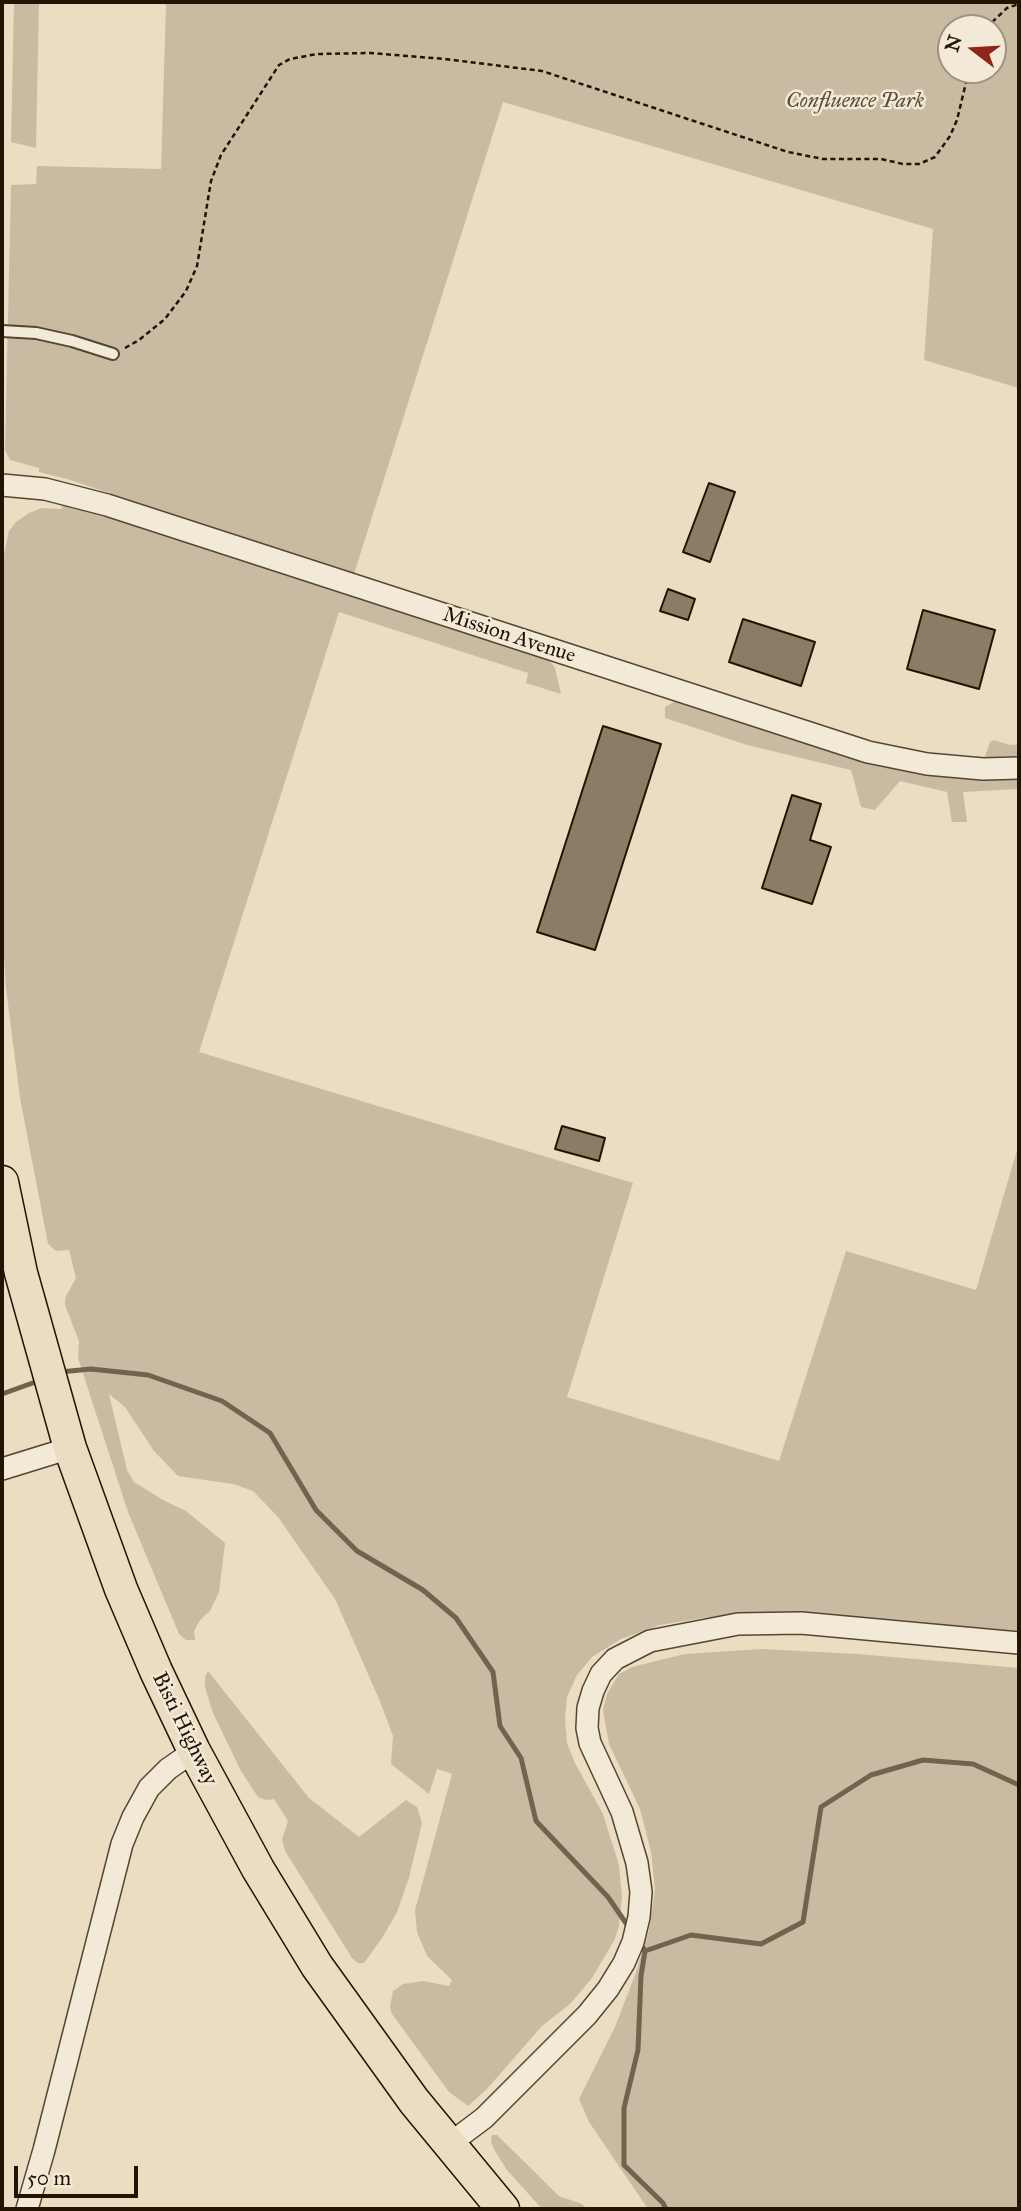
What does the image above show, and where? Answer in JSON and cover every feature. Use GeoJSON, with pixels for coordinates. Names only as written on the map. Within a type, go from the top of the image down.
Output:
{"type":"FeatureCollection","features":[{"type":"Feature","properties":{"kind":"main road","name":"Bisti Highway"},"geometry":{"type":"LineString","coordinates":[[2,1182],[21,1273],[70,1448],[121,1589],[194,1751],[258,1869],[317,1966],[384,2062],[448,2145],[503,2209]]}},
{"type":"Feature","properties":{"kind":"street","name":"Mission Avenue"},"geometry":{"type":"LineString","coordinates":[[2,485],[45,489],[107,505],[868,752],[927,764],[983,769],[1019,768]]}},
{"type":"Feature","properties":{"kind":"street"},"geometry":{"type":"LineString","coordinates":[[2,1469],[70,1448]]}},
{"type":"Feature","properties":{"kind":"street"},"geometry":{"type":"LineString","coordinates":[[448,2145],[484,2118],[587,2015],[608,1989],[633,1942],[641,1892],[637,1863],[622,1812],[590,1743],[587,1728],[587,1708],[593,1691],[601,1674],[615,1659],[650,1641],[738,1623],[801,1623],[1019,1643]]}},
{"type":"Feature","properties":{"kind":"street"},"geometry":{"type":"LineString","coordinates":[[27,2209],[122,1844],[149,1788],[168,1769],[194,1751]]}},
{"type":"Feature","properties":{"kind":"lane"},"geometry":{"type":"LineString","coordinates":[[2,331],[36,333],[113,354]]}},
{"type":"Feature","properties":{"kind":"path"},"geometry":{"type":"LineString","coordinates":[[1001,14],[1007,8],[1019,4]]}},
{"type":"Feature","properties":{"kind":"path"},"geometry":{"type":"LineString","coordinates":[[113,354],[139,340],[157,326],[186,291],[198,266],[211,181],[221,155],[279,65],[290,59],[317,54],[394,54],[542,71],[788,152],[823,159],[881,159],[903,164],[919,164],[935,157],[950,136],[957,120],[966,84]]}},
{"type":"Feature","properties":{"kind":"green space"},"geometry":{"type":"Polygon","coordinates":[[[14,2],[39,2],[36,148],[11,142],[14,2]]]}},
{"type":"Feature","properties":{"kind":"green space","name":"Confluence Park"},"geometry":{"type":"Polygon","coordinates":[[[157,2],[1019,2],[1019,388],[924,360],[933,229],[503,102],[354,574],[39,472],[39,468],[10,460],[5,450],[11,185],[36,184],[37,166],[161,169],[166,5],[157,2]]]}},
{"type":"Feature","properties":{"kind":"green space"},"geometry":{"type":"Polygon","coordinates":[[[63,505],[76,505],[548,658],[555,668],[561,694],[526,683],[528,673],[339,612],[199,1052],[633,1183],[567,1397],[779,1461],[846,1251],[976,1290],[1019,1143],[1019,1632],[830,1616],[709,1617],[660,1625],[621,1639],[592,1657],[577,1675],[567,1697],[567,1743],[603,1814],[619,1865],[622,1897],[619,1926],[615,1939],[592,1978],[571,2003],[541,2027],[487,2089],[468,2106],[449,2092],[392,2014],[390,2007],[393,1991],[403,1984],[423,1981],[449,1986],[452,1980],[427,1956],[417,1932],[415,1910],[452,1774],[437,1769],[429,1794],[391,1764],[393,1736],[335,1599],[278,1517],[253,1491],[233,1484],[178,1476],[154,1451],[125,1407],[109,1394],[127,1470],[134,1482],[186,1511],[225,1543],[219,1592],[210,1611],[200,1620],[194,1631],[195,1640],[186,1640],[179,1634],[128,1512],[78,1358],[79,1341],[65,1305],[65,1298],[76,1278],[69,1250],[56,1251],[48,1244],[20,1098],[6,988],[2,927],[2,625],[4,555],[9,531],[29,513],[42,508],[61,509],[63,505]]]}},
{"type":"Feature","properties":{"kind":"green space"},"geometry":{"type":"Polygon","coordinates":[[[678,700],[1019,776],[1019,789],[963,792],[967,822],[952,822],[947,792],[900,781],[875,810],[861,807],[851,770],[747,745],[665,718],[665,707],[678,700]]]}},
{"type":"Feature","properties":{"kind":"green space"},"geometry":{"type":"Polygon","coordinates":[[[994,740],[1010,745],[1019,744],[1019,758],[984,759],[990,742],[994,740]]]}},
{"type":"Feature","properties":{"kind":"green space"},"geometry":{"type":"Polygon","coordinates":[[[761,1649],[858,1654],[1019,1668],[1019,2209],[648,2209],[589,2122],[579,2099],[615,2027],[635,1975],[649,1930],[655,1889],[651,1852],[640,1809],[609,1744],[603,1710],[607,1694],[619,1674],[632,1667],[685,1654],[761,1649]]]}},
{"type":"Feature","properties":{"kind":"green space"},"geometry":{"type":"Polygon","coordinates":[[[208,1671],[309,1798],[359,1837],[406,1800],[417,1807],[422,1823],[409,1878],[397,1912],[364,1963],[358,1963],[352,1958],[285,1851],[282,1839],[288,1821],[274,1799],[258,1797],[241,1771],[213,1713],[205,1687],[208,1671]]]}},
{"type":"Feature","properties":{"kind":"green space"},"geometry":{"type":"Polygon","coordinates":[[[492,2135],[497,2135],[559,2196],[582,2204],[587,2209],[542,2209],[507,2170],[491,2142],[492,2135]]]}},
{"type":"Feature","properties":{"kind":"building"},"geometry":{"type":"Polygon","coordinates":[[[709,483],[735,492],[710,562],[683,552],[709,483]]]}},
{"type":"Feature","properties":{"kind":"building"},"geometry":{"type":"Polygon","coordinates":[[[668,589],[695,599],[688,620],[660,611],[668,589]]]}},
{"type":"Feature","properties":{"kind":"building"},"geometry":{"type":"Polygon","coordinates":[[[923,610],[995,630],[979,689],[907,669],[923,610]]]}},
{"type":"Feature","properties":{"kind":"building"},"geometry":{"type":"Polygon","coordinates":[[[743,619],[815,642],[801,686],[729,662],[743,619]]]}},
{"type":"Feature","properties":{"kind":"building"},"geometry":{"type":"Polygon","coordinates":[[[603,726],[661,744],[595,950],[537,932],[603,726]]]}},
{"type":"Feature","properties":{"kind":"building"},"geometry":{"type":"Polygon","coordinates":[[[792,795],[821,804],[810,840],[831,847],[812,904],[762,888],[792,795]]]}},
{"type":"Feature","properties":{"kind":"building"},"geometry":{"type":"Polygon","coordinates":[[[562,1126],[605,1138],[599,1161],[555,1149],[562,1126]]]}},
{"type":"Feature","properties":{"kind":"waterway"},"geometry":{"type":"LineString","coordinates":[[60,1372],[91,1369],[148,1375],[222,1401],[270,1433],[316,1510],[357,1551],[423,1590],[456,1618],[493,1672],[500,1726],[521,1758],[536,1821],[608,1897],[630,1929]]}},
{"type":"Feature","properties":{"kind":"waterway"},"geometry":{"type":"LineString","coordinates":[[2,1394],[41,1380]]}},
{"type":"Feature","properties":{"kind":"waterway"},"geometry":{"type":"LineString","coordinates":[[645,1951],[691,1935],[761,1944],[803,1922],[821,1807],[871,1775],[923,1760],[973,1764],[1019,1785]]}},
{"type":"Feature","properties":{"kind":"waterway"},"geometry":{"type":"LineString","coordinates":[[639,1942],[645,1951],[641,1976],[638,2050],[624,2108],[624,2165],[666,2209]]}}]}
